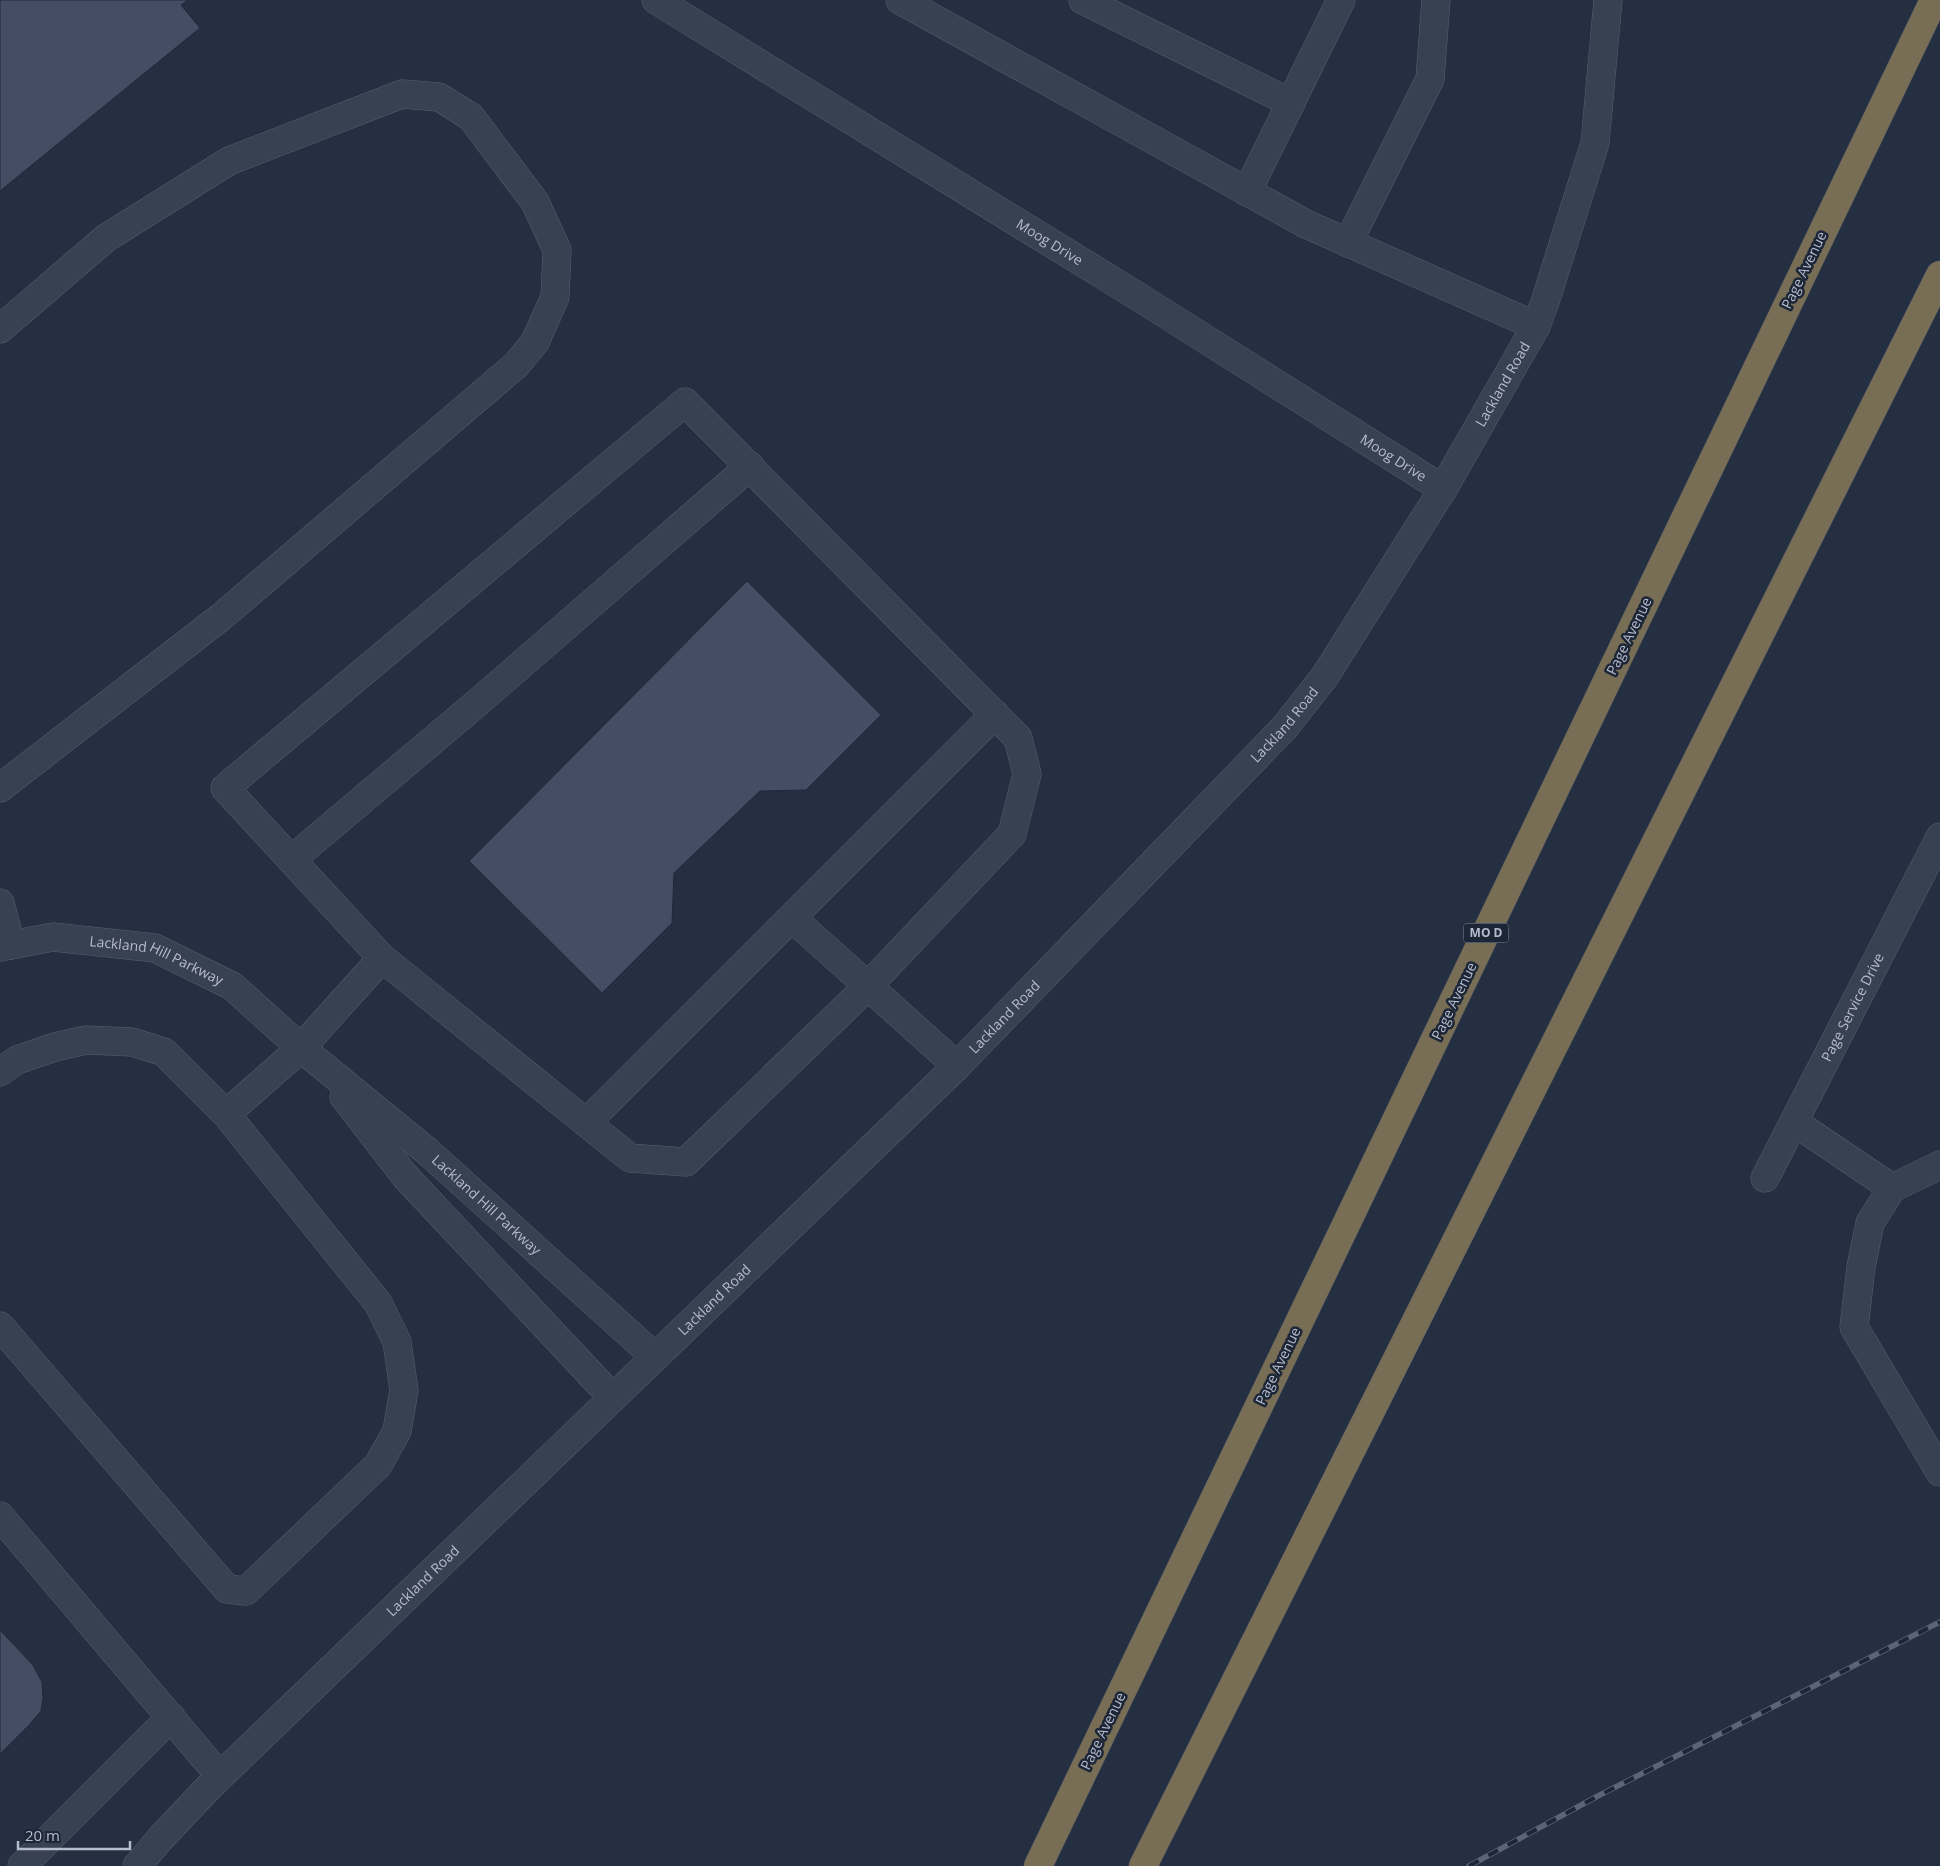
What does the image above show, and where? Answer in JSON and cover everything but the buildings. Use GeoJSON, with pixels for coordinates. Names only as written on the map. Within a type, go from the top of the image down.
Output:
{"type":"FeatureCollection","features":[{"type":"Feature","properties":{"kind":"highway","name":"Page Avenue"},"geometry":{"type":"LineString","coordinates":[[1038,1866],[1934,0]]}},
{"type":"Feature","properties":{"kind":"highway"},"geometry":{"type":"LineString","coordinates":[[1144,1866],[1940,275]]}},
{"type":"Feature","properties":{"kind":"street","name":"Moog Drive"},"geometry":{"type":"LineString","coordinates":[[656,0],[1134,294],[1443,489]]}},
{"type":"Feature","properties":{"kind":"street"},"geometry":{"type":"LineString","coordinates":[[1083,0],[1291,103]]}},
{"type":"Feature","properties":{"kind":"street"},"geometry":{"type":"LineString","coordinates":[[1348,243],[1430,80],[1436,0]]}},
{"type":"Feature","properties":{"kind":"street","name":"Lackland Road"},"geometry":{"type":"LineString","coordinates":[[137,1866],[158,1840],[220,1776],[957,1066],[1285,727],[1325,676],[1443,489],[1536,326],[1595,142],[1608,0]]}},
{"type":"Feature","properties":{"kind":"street"},"geometry":{"type":"LineString","coordinates":[[909,2],[1306,224],[1536,326]]}},
{"type":"Feature","properties":{"kind":"street"},"geometry":{"type":"LineString","coordinates":[[1247,192],[1291,103],[1332,3]]}},
{"type":"Feature","properties":{"kind":"street"},"geometry":{"type":"LineString","coordinates":[[0,329],[106,238],[229,161],[402,94],[439,98],[471,117],[535,202],[557,250],[555,297],[535,342],[516,365],[220,616],[0,788]]}},
{"type":"Feature","properties":{"kind":"street"},"geometry":{"type":"LineString","coordinates":[[685,402],[995,714],[1018,738],[1027,774],[1012,834],[868,986],[686,1162],[630,1158],[382,958],[225,788],[685,402]]}},
{"type":"Feature","properties":{"kind":"street"},"geometry":{"type":"LineString","coordinates":[[292,860],[477,703],[750,466]]}},
{"type":"Feature","properties":{"kind":"street"},"geometry":{"type":"LineString","coordinates":[[586,1123],[995,714]]}},
{"type":"Feature","properties":{"kind":"street","name":"Page Service Drive"},"geometry":{"type":"LineString","coordinates":[[1765,1178],[1940,836]]}},
{"type":"Feature","properties":{"kind":"street"},"geometry":{"type":"LineString","coordinates":[[0,904],[5,946]]}},
{"type":"Feature","properties":{"kind":"street"},"geometry":{"type":"LineString","coordinates":[[792,918],[957,1066]]}},
{"type":"Feature","properties":{"kind":"street","name":"Lackland Hill Parkway"},"geometry":{"type":"LineString","coordinates":[[5,946],[53,937],[155,948],[232,986],[307,1053],[428,1152],[654,1356]]}},
{"type":"Feature","properties":{"kind":"street"},"geometry":{"type":"LineString","coordinates":[[226,1114],[307,1053],[382,958]]}},
{"type":"Feature","properties":{"kind":"street"},"geometry":{"type":"LineString","coordinates":[[0,1072],[17,1060],[55,1047],[86,1040],[132,1042],[164,1052],[226,1114],[378,1303],[397,1342],[404,1390],[397,1431],[378,1465],[246,1592],[227,1589],[0,1326]]}},
{"type":"Feature","properties":{"kind":"street","name":"Lackland Hill Parkway"},"geometry":{"type":"LineString","coordinates":[[307,1053],[405,1176],[612,1397]]}},
{"type":"Feature","properties":{"kind":"street"},"geometry":{"type":"LineString","coordinates":[[1794,1122],[1892,1188]]}},
{"type":"Feature","properties":{"kind":"street"},"geometry":{"type":"LineString","coordinates":[[1940,1165],[1892,1188],[1870,1223],[1861,1267],[1854,1327],[1940,1472]]}},
{"type":"Feature","properties":{"kind":"street"},"geometry":{"type":"LineString","coordinates":[[0,1516],[220,1776]]}},
{"type":"Feature","properties":{"kind":"street"},"geometry":{"type":"LineString","coordinates":[[22,1866],[171,1717]]}},
{"type":"Feature","properties":{"kind":"railway"},"geometry":{"type":"LineString","coordinates":[[1469,1866],[1596,1797],[1940,1622]]}}]}
